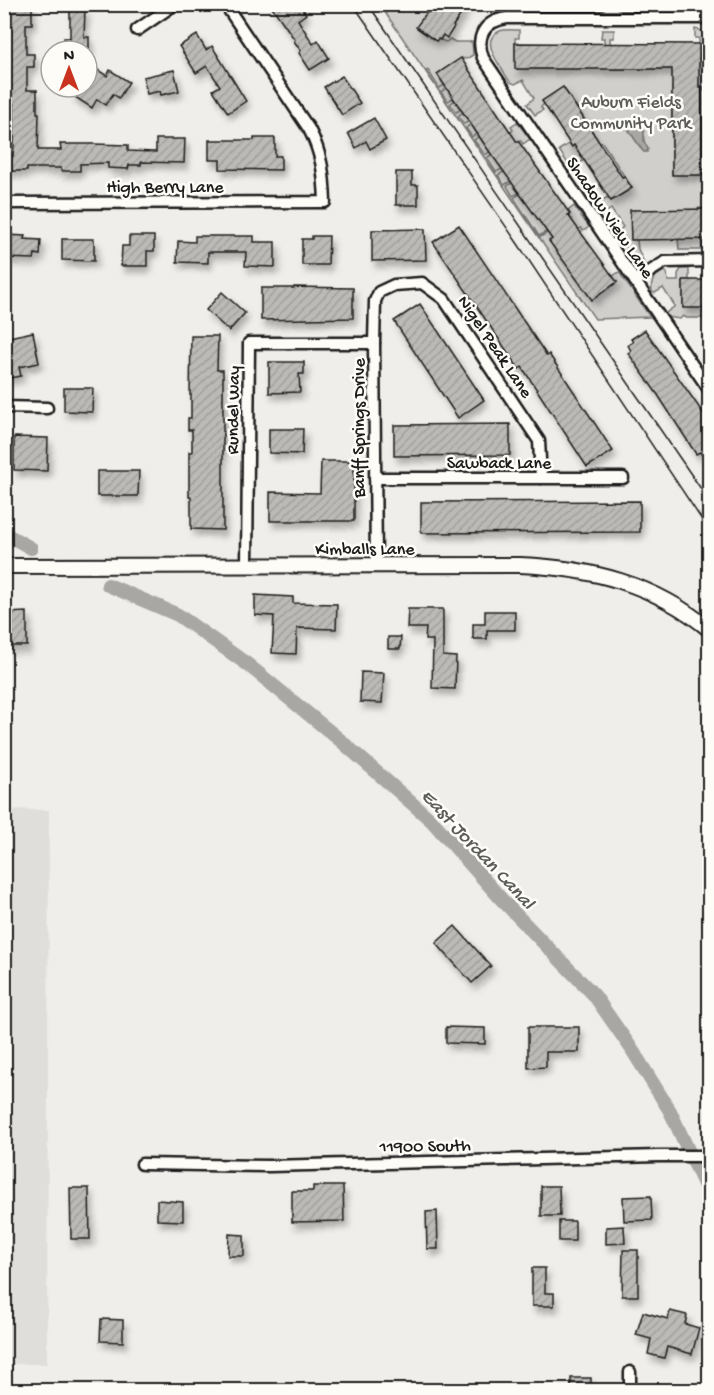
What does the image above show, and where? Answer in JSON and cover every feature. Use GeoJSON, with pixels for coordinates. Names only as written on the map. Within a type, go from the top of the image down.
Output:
{"type":"FeatureCollection","features":[{"type":"Feature","properties":{"kind":"street"},"geometry":{"type":"LineString","coordinates":[[138,30],[175,4]]}},
{"type":"Feature","properties":{"kind":"street","name":"High Berry Lane"},"geometry":{"type":"LineString","coordinates":[[4,203],[325,202],[324,171],[316,141],[225,4]]}},
{"type":"Feature","properties":{"kind":"street","name":"Shadow View Lane"},"geometry":{"type":"LineString","coordinates":[[709,390],[483,58],[480,43],[485,29],[493,21],[507,18],[710,18]]}},
{"type":"Feature","properties":{"kind":"street"},"geometry":{"type":"LineString","coordinates":[[635,281],[664,262],[710,261]]}},
{"type":"Feature","properties":{"kind":"street","name":"Nigel Peak Lane"},"geometry":{"type":"LineString","coordinates":[[379,292],[394,285],[422,283],[444,299],[539,441],[541,478]]}},
{"type":"Feature","properties":{"kind":"street","name":"Banff Springs Drive"},"geometry":{"type":"LineString","coordinates":[[376,566],[374,343],[375,301],[379,292]]}},
{"type":"Feature","properties":{"kind":"street","name":"Rundel Way"},"geometry":{"type":"LineString","coordinates":[[248,566],[249,343],[374,343]]}},
{"type":"Feature","properties":{"kind":"street"},"geometry":{"type":"LineString","coordinates":[[4,407],[47,408]]}},
{"type":"Feature","properties":{"kind":"street","name":"Sawback Lane"},"geometry":{"type":"LineString","coordinates":[[375,478],[623,478]]}},
{"type":"Feature","properties":{"kind":"street","name":"Kimballs Lane"},"geometry":{"type":"LineString","coordinates":[[4,566],[541,566],[590,572],[621,580],[688,613],[710,630]]}},
{"type":"Feature","properties":{"kind":"street","name":"11900 South"},"geometry":{"type":"LineString","coordinates":[[142,1164],[269,1166],[710,1156]]}},
{"type":"Feature","properties":{"kind":"street"},"geometry":{"type":"LineString","coordinates":[[630,1372],[630,1390]]}},
{"type":"Feature","properties":{"kind":"shaded area"},"geometry":{"type":"Polygon","coordinates":[[[628,122],[642,127],[647,152],[642,150],[628,129],[626,125],[628,122]]]}},
{"type":"Feature","properties":{"kind":"shaded area"},"geometry":{"type":"Polygon","coordinates":[[[5,809],[49,810],[47,1364],[5,1364],[5,809]]]}},
{"type":"Feature","properties":{"kind":"green space"},"geometry":{"type":"Polygon","coordinates":[[[380,5],[433,5],[417,28],[436,41],[438,39],[446,42],[450,39],[455,42],[472,41],[473,55],[466,59],[461,58],[437,74],[487,148],[513,130],[511,126],[517,122],[530,139],[523,144],[520,140],[495,157],[546,230],[570,214],[568,211],[574,206],[589,227],[583,231],[581,228],[578,229],[592,300],[617,282],[613,276],[619,272],[650,317],[595,319],[380,5]]]}},
{"type":"Feature","properties":{"kind":"green space"},"geometry":{"type":"Polygon","coordinates":[[[488,5],[520,5],[519,11],[496,12],[488,5]]]}},
{"type":"Feature","properties":{"kind":"green space"},"geometry":{"type":"Polygon","coordinates":[[[573,5],[604,5],[604,11],[574,12],[573,5]]]}},
{"type":"Feature","properties":{"kind":"green space"},"geometry":{"type":"Polygon","coordinates":[[[685,5],[708,5],[707,11],[685,11],[685,5]]]}},
{"type":"Feature","properties":{"kind":"green space","name":"Auburn Fields Community Park"},"geometry":{"type":"Polygon","coordinates":[[[695,29],[704,32],[710,38],[709,91],[704,91],[704,87],[672,87],[672,174],[702,175],[704,169],[709,169],[709,208],[699,208],[702,250],[679,250],[678,239],[631,211],[631,239],[637,240],[644,263],[636,261],[618,237],[616,232],[623,227],[611,209],[602,215],[595,204],[608,197],[611,201],[632,188],[602,142],[581,155],[584,160],[572,170],[559,150],[570,143],[572,146],[593,132],[563,87],[542,101],[543,110],[535,115],[527,104],[534,98],[523,80],[515,84],[510,82],[494,55],[491,41],[493,35],[500,31],[519,30],[519,38],[515,38],[516,69],[604,68],[602,30],[614,30],[614,38],[610,38],[611,69],[699,69],[699,38],[695,38],[695,29]]]}},
{"type":"Feature","properties":{"kind":"green space"},"geometry":{"type":"Polygon","coordinates":[[[428,70],[439,88],[445,85],[447,88],[441,92],[448,101],[453,98],[455,100],[450,104],[456,112],[461,109],[463,112],[458,116],[464,124],[469,121],[471,124],[466,128],[472,137],[477,133],[479,136],[474,140],[485,155],[498,146],[500,149],[487,158],[496,172],[502,169],[504,172],[498,175],[504,185],[511,181],[512,183],[507,186],[513,196],[520,194],[514,198],[539,236],[555,228],[539,238],[439,91],[426,71],[428,70]]]}},
{"type":"Feature","properties":{"kind":"green space"},"geometry":{"type":"Polygon","coordinates":[[[681,269],[689,269],[689,280],[683,280],[683,307],[709,308],[709,318],[667,317],[667,312],[675,306],[663,288],[655,293],[652,292],[652,282],[658,275],[664,271],[667,273],[668,281],[678,281],[681,269]]]}},
{"type":"Feature","properties":{"kind":"building"},"geometry":{"type":"Polygon","coordinates":[[[9,4],[32,4],[32,24],[26,24],[26,54],[34,54],[34,67],[27,67],[27,90],[37,90],[38,150],[61,150],[60,144],[93,144],[128,145],[128,151],[156,152],[156,139],[185,139],[184,163],[141,162],[141,165],[129,165],[128,169],[108,168],[108,163],[80,164],[80,171],[61,171],[61,168],[27,168],[27,171],[8,171],[8,156],[13,156],[14,145],[14,105],[7,105],[7,54],[10,54],[9,4]]]}},
{"type":"Feature","properties":{"kind":"building"},"geometry":{"type":"Polygon","coordinates":[[[270,4],[299,4],[306,14],[298,20],[313,44],[318,40],[329,58],[310,70],[299,53],[301,51],[295,40],[270,4]]]}},
{"type":"Feature","properties":{"kind":"building"},"geometry":{"type":"Polygon","coordinates":[[[433,4],[468,4],[447,38],[443,35],[440,40],[436,41],[416,27],[433,4]]]}},
{"type":"Feature","properties":{"kind":"building"},"geometry":{"type":"Polygon","coordinates":[[[70,9],[85,10],[84,37],[89,37],[89,39],[64,39],[70,38],[70,9]]]}},
{"type":"Feature","properties":{"kind":"building"},"geometry":{"type":"Polygon","coordinates":[[[197,35],[206,50],[212,46],[246,101],[228,113],[213,90],[220,86],[207,66],[196,73],[179,46],[197,35]]]}},
{"type":"Feature","properties":{"kind":"building"},"geometry":{"type":"Polygon","coordinates":[[[515,43],[699,44],[699,87],[702,87],[702,175],[672,175],[672,69],[515,69],[515,43]]]}},
{"type":"Feature","properties":{"kind":"building"},"geometry":{"type":"Polygon","coordinates":[[[461,58],[517,142],[617,282],[592,300],[549,241],[552,239],[437,74],[461,58]]]}},
{"type":"Feature","properties":{"kind":"building"},"geometry":{"type":"Polygon","coordinates":[[[110,70],[129,82],[119,98],[113,94],[106,105],[97,99],[99,99],[99,71],[107,76],[110,70]]]}},
{"type":"Feature","properties":{"kind":"building"},"geometry":{"type":"Polygon","coordinates":[[[174,70],[179,91],[161,95],[160,91],[147,94],[143,77],[174,70]]]}},
{"type":"Feature","properties":{"kind":"building"},"geometry":{"type":"Polygon","coordinates":[[[342,76],[360,103],[342,115],[324,87],[342,76]]]}},
{"type":"Feature","properties":{"kind":"building"},"geometry":{"type":"Polygon","coordinates":[[[563,87],[622,177],[624,176],[632,188],[611,201],[542,101],[563,87]]]}},
{"type":"Feature","properties":{"kind":"building"},"geometry":{"type":"Polygon","coordinates":[[[78,99],[97,99],[92,108],[78,99]]]}},
{"type":"Feature","properties":{"kind":"building"},"geometry":{"type":"Polygon","coordinates":[[[374,118],[386,140],[370,149],[366,141],[356,148],[348,133],[374,118]]]}},
{"type":"Feature","properties":{"kind":"building"},"geometry":{"type":"Polygon","coordinates":[[[254,138],[275,138],[275,156],[281,156],[281,170],[220,169],[220,160],[209,160],[209,140],[254,140],[254,138]]]}},
{"type":"Feature","properties":{"kind":"building"},"geometry":{"type":"Polygon","coordinates":[[[396,172],[412,172],[412,185],[418,185],[418,205],[396,205],[396,172]]]}},
{"type":"Feature","properties":{"kind":"building"},"geometry":{"type":"Polygon","coordinates":[[[710,209],[710,239],[631,240],[630,210],[710,209]]]}},
{"type":"Feature","properties":{"kind":"building"},"geometry":{"type":"Polygon","coordinates":[[[459,225],[613,451],[587,467],[522,367],[519,369],[433,242],[459,225]]]}},
{"type":"Feature","properties":{"kind":"building"},"geometry":{"type":"Polygon","coordinates":[[[425,229],[426,260],[372,261],[372,230],[425,229]]]}},
{"type":"Feature","properties":{"kind":"building"},"geometry":{"type":"Polygon","coordinates":[[[7,235],[41,240],[40,255],[35,254],[34,259],[6,258],[7,235]]]}},
{"type":"Feature","properties":{"kind":"building"},"geometry":{"type":"Polygon","coordinates":[[[129,236],[154,236],[154,251],[147,251],[147,266],[121,266],[122,246],[129,246],[129,236]]]}},
{"type":"Feature","properties":{"kind":"building"},"geometry":{"type":"Polygon","coordinates":[[[195,236],[254,236],[254,242],[275,242],[275,267],[245,266],[246,252],[208,252],[208,263],[177,262],[178,241],[195,242],[195,236]]]}},
{"type":"Feature","properties":{"kind":"building"},"geometry":{"type":"Polygon","coordinates":[[[312,236],[329,236],[328,265],[302,265],[302,239],[312,239],[312,236]]]}},
{"type":"Feature","properties":{"kind":"building"},"geometry":{"type":"Polygon","coordinates":[[[62,239],[94,239],[94,261],[62,260],[62,239]]]}},
{"type":"Feature","properties":{"kind":"building"},"geometry":{"type":"Polygon","coordinates":[[[683,280],[710,280],[710,308],[683,308],[683,280]]]}},
{"type":"Feature","properties":{"kind":"building"},"geometry":{"type":"Polygon","coordinates":[[[261,288],[353,288],[353,318],[261,320],[261,288]]]}},
{"type":"Feature","properties":{"kind":"building"},"geometry":{"type":"Polygon","coordinates":[[[222,292],[245,313],[229,331],[206,310],[222,292]]]}},
{"type":"Feature","properties":{"kind":"building"},"geometry":{"type":"Polygon","coordinates":[[[420,304],[484,400],[458,418],[394,321],[420,304]]]}},
{"type":"Feature","properties":{"kind":"building"},"geometry":{"type":"Polygon","coordinates":[[[645,330],[710,423],[710,467],[700,452],[696,454],[628,353],[631,351],[628,345],[633,342],[631,339],[645,330]]]}},
{"type":"Feature","properties":{"kind":"building"},"geometry":{"type":"Polygon","coordinates":[[[33,332],[39,363],[19,367],[21,376],[4,379],[4,338],[33,332]]]}},
{"type":"Feature","properties":{"kind":"building"},"geometry":{"type":"Polygon","coordinates":[[[191,336],[218,336],[217,370],[223,370],[223,530],[191,529],[189,452],[192,452],[192,430],[188,430],[188,418],[191,418],[191,336]]]}},
{"type":"Feature","properties":{"kind":"building"},"geometry":{"type":"Polygon","coordinates":[[[269,362],[304,362],[304,374],[299,374],[300,392],[269,393],[269,362]]]}},
{"type":"Feature","properties":{"kind":"building"},"geometry":{"type":"Polygon","coordinates":[[[64,388],[93,388],[92,412],[64,411],[64,388]]]}},
{"type":"Feature","properties":{"kind":"building"},"geometry":{"type":"Polygon","coordinates":[[[510,424],[510,455],[394,456],[394,425],[510,424]]]}},
{"type":"Feature","properties":{"kind":"building"},"geometry":{"type":"Polygon","coordinates":[[[269,429],[303,429],[302,454],[269,453],[269,429]]]}},
{"type":"Feature","properties":{"kind":"building"},"geometry":{"type":"Polygon","coordinates":[[[14,437],[48,438],[47,471],[14,470],[14,437]]]}},
{"type":"Feature","properties":{"kind":"building"},"geometry":{"type":"Polygon","coordinates":[[[321,461],[354,461],[354,521],[270,521],[270,492],[320,493],[321,461]]]}},
{"type":"Feature","properties":{"kind":"building"},"geometry":{"type":"Polygon","coordinates":[[[97,471],[139,471],[138,496],[97,496],[97,471]]]}},
{"type":"Feature","properties":{"kind":"building"},"geometry":{"type":"Polygon","coordinates":[[[640,501],[640,532],[421,533],[421,502],[640,501]]]}},
{"type":"Feature","properties":{"kind":"building"},"geometry":{"type":"Polygon","coordinates":[[[255,595],[293,597],[293,603],[337,604],[336,629],[297,628],[296,654],[272,653],[274,616],[255,615],[255,595]]]}},
{"type":"Feature","properties":{"kind":"building"},"geometry":{"type":"Polygon","coordinates":[[[408,609],[443,609],[443,656],[456,657],[455,689],[432,688],[433,640],[425,640],[426,628],[407,628],[408,609]]]}},
{"type":"Feature","properties":{"kind":"building"},"geometry":{"type":"Polygon","coordinates":[[[485,611],[515,611],[515,630],[487,630],[487,639],[473,639],[473,624],[485,624],[485,611]]]}},
{"type":"Feature","properties":{"kind":"building"},"geometry":{"type":"Polygon","coordinates":[[[27,612],[27,646],[4,646],[4,613],[27,612]]]}},
{"type":"Feature","properties":{"kind":"building"},"geometry":{"type":"Polygon","coordinates":[[[388,637],[401,637],[400,649],[388,649],[388,637]]]}},
{"type":"Feature","properties":{"kind":"building"},"geometry":{"type":"Polygon","coordinates":[[[361,672],[384,673],[382,703],[360,702],[361,672]]]}},
{"type":"Feature","properties":{"kind":"building"},"geometry":{"type":"Polygon","coordinates":[[[455,926],[491,966],[472,983],[436,943],[455,926]]]}},
{"type":"Feature","properties":{"kind":"building"},"geometry":{"type":"Polygon","coordinates":[[[446,1027],[485,1028],[485,1044],[446,1043],[446,1027]]]}},
{"type":"Feature","properties":{"kind":"building"},"geometry":{"type":"Polygon","coordinates":[[[528,1027],[579,1027],[579,1052],[546,1052],[546,1067],[528,1068],[528,1027]]]}},
{"type":"Feature","properties":{"kind":"building"},"geometry":{"type":"Polygon","coordinates":[[[313,1186],[343,1186],[344,1221],[292,1222],[292,1191],[313,1191],[313,1186]]]}},
{"type":"Feature","properties":{"kind":"building"},"geometry":{"type":"Polygon","coordinates":[[[541,1186],[559,1186],[560,1216],[541,1216],[541,1186]]]}},
{"type":"Feature","properties":{"kind":"building"},"geometry":{"type":"Polygon","coordinates":[[[70,1188],[89,1188],[90,1239],[71,1239],[70,1188]]]}},
{"type":"Feature","properties":{"kind":"building"},"geometry":{"type":"Polygon","coordinates":[[[651,1196],[652,1220],[624,1221],[623,1197],[651,1196]]]}},
{"type":"Feature","properties":{"kind":"building"},"geometry":{"type":"Polygon","coordinates":[[[157,1200],[183,1202],[183,1221],[157,1220],[157,1200]]]}},
{"type":"Feature","properties":{"kind":"building"},"geometry":{"type":"Polygon","coordinates":[[[437,1211],[438,1249],[427,1249],[426,1212],[437,1211]]]}},
{"type":"Feature","properties":{"kind":"building"},"geometry":{"type":"Polygon","coordinates":[[[559,1221],[575,1221],[575,1241],[559,1241],[559,1221]]]}},
{"type":"Feature","properties":{"kind":"building"},"geometry":{"type":"Polygon","coordinates":[[[624,1226],[625,1243],[606,1244],[606,1227],[624,1226]]]}},
{"type":"Feature","properties":{"kind":"building"},"geometry":{"type":"Polygon","coordinates":[[[229,1234],[244,1235],[244,1256],[228,1256],[229,1234]]]}},
{"type":"Feature","properties":{"kind":"building"},"geometry":{"type":"Polygon","coordinates":[[[623,1250],[638,1250],[638,1296],[622,1296],[623,1250]]]}},
{"type":"Feature","properties":{"kind":"building"},"geometry":{"type":"Polygon","coordinates":[[[532,1268],[545,1268],[545,1293],[554,1293],[554,1306],[532,1306],[532,1268]]]}},
{"type":"Feature","properties":{"kind":"building"},"geometry":{"type":"Polygon","coordinates":[[[670,1311],[687,1315],[685,1324],[699,1328],[692,1354],[667,1347],[664,1358],[648,1354],[651,1339],[636,1335],[643,1312],[668,1319],[670,1311]]]}},
{"type":"Feature","properties":{"kind":"building"},"geometry":{"type":"Polygon","coordinates":[[[101,1319],[123,1320],[123,1342],[100,1341],[101,1319]]]}},
{"type":"Feature","properties":{"kind":"building"},"geometry":{"type":"Polygon","coordinates":[[[571,1378],[591,1378],[591,1390],[571,1390],[571,1378]]]}},
{"type":"Feature","properties":{"kind":"waterway","name":"East Jordan Canal"},"geometry":{"type":"LineString","coordinates":[[4,533],[31,548]]}},
{"type":"Feature","properties":{"kind":"waterway","name":"East Jordan Canal"},"geometry":{"type":"LineString","coordinates":[[108,585],[178,615],[247,664],[340,740],[432,821],[503,901],[594,995],[631,1048],[670,1111],[710,1197]]}},
{"type":"Feature","properties":{"kind":"tram line"},"geometry":{"type":"LineString","coordinates":[[353,4],[518,244],[710,532]]}},
{"type":"Feature","properties":{"kind":"tram line"},"geometry":{"type":"LineString","coordinates":[[368,4],[710,502]]}}]}
